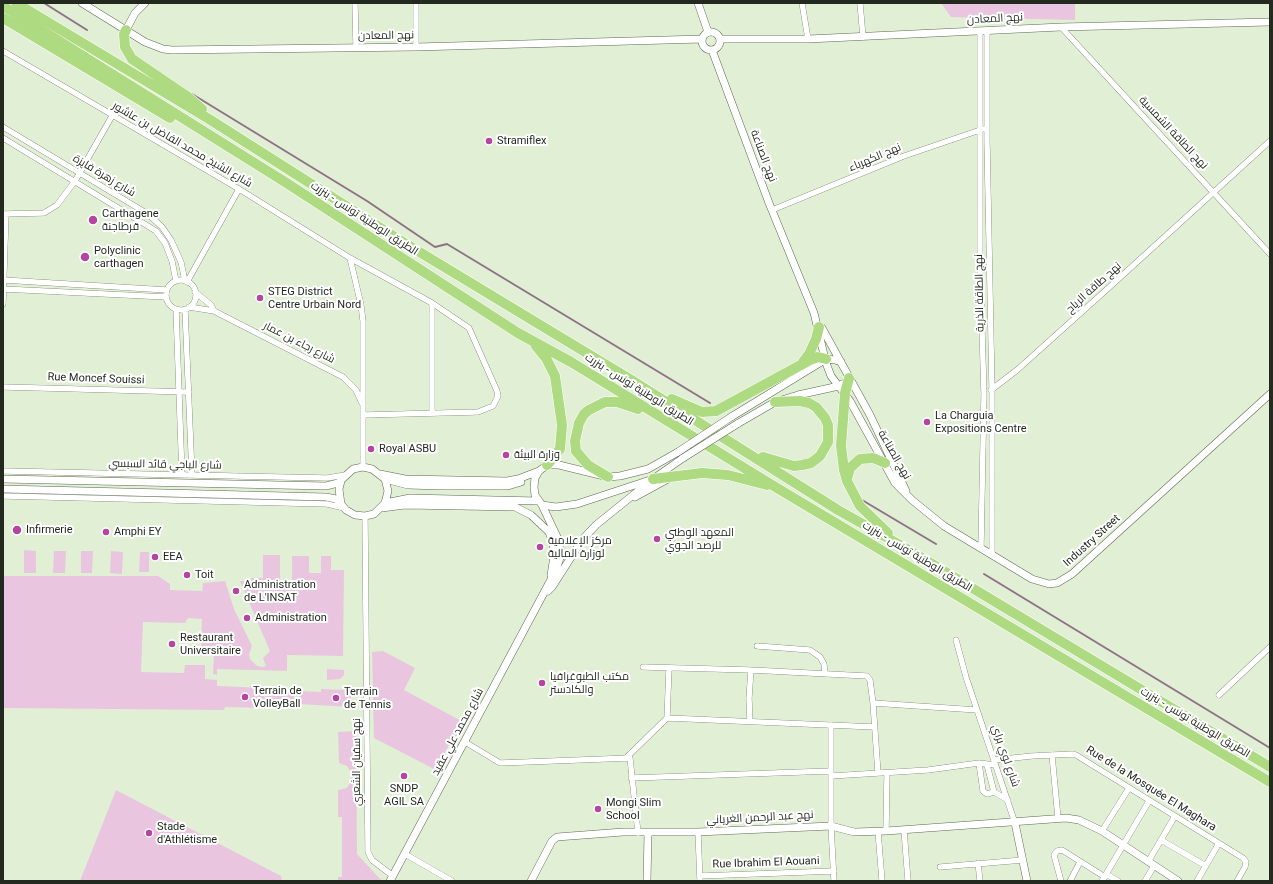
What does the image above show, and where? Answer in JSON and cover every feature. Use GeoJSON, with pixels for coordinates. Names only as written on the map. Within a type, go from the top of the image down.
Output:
{"type":"FeatureCollection","features":[{"type":"Feature","properties":{"kind":"highway","name":"الطريق الوطنية تونس - بنزرت"},"geometry":{"type":"LineString","coordinates":[[16,3],[209,119],[398,239],[633,381],[838,510],[910,550],[1270,767]]}},
{"type":"Feature","properties":{"kind":"highway","name":"الطريق الوطنية تونس - بنزرت"},"geometry":{"type":"LineString","coordinates":[[3,6],[285,182],[518,333],[571,362],[777,488],[1270,782]]}},
{"type":"Feature","properties":{"kind":"highway"},"geometry":{"type":"LineString","coordinates":[[3,18],[186,128],[216,140]]}},
{"type":"Feature","properties":{"kind":"highway"},"geometry":{"type":"LineString","coordinates":[[126,30],[124,34],[125,47],[132,59],[188,97],[201,108],[209,119]]}},
{"type":"Feature","properties":{"kind":"highway"},"geometry":{"type":"LineString","coordinates":[[799,367],[809,354],[816,339],[819,327]]}},
{"type":"Feature","properties":{"kind":"highway"},"geometry":{"type":"LineString","coordinates":[[518,333],[539,348],[552,367],[559,390],[562,438],[556,456],[543,468]]}},
{"type":"Feature","properties":{"kind":"highway"},"geometry":{"type":"LineString","coordinates":[[633,381],[692,409],[707,412],[726,406],[814,358],[826,359]]}},
{"type":"Feature","properties":{"kind":"highway"},"geometry":{"type":"LineString","coordinates":[[848,375],[842,390],[841,446],[847,481],[860,506],[871,518],[910,550]]}},
{"type":"Feature","properties":{"kind":"highway"},"geometry":{"type":"LineString","coordinates":[[742,449],[771,460],[794,466],[811,463],[820,456],[825,449],[829,434],[828,425],[825,418],[816,407],[809,403],[800,401],[775,402]]}},
{"type":"Feature","properties":{"kind":"highway"},"geometry":{"type":"LineString","coordinates":[[608,477],[588,466],[576,451],[576,431],[584,414],[595,406],[605,402],[617,402],[655,414]]}},
{"type":"Feature","properties":{"kind":"highway"},"geometry":{"type":"LineString","coordinates":[[847,481],[850,468],[860,459],[873,458],[885,463]]}},
{"type":"Feature","properties":{"kind":"highway"},"geometry":{"type":"LineString","coordinates":[[653,479],[702,473],[728,475],[777,488]]}},
{"type":"Feature","properties":{"kind":"street","name":"نهج المعادن"},"geometry":{"type":"LineString","coordinates":[[82,3],[154,46],[172,50],[416,47],[702,40]]}},
{"type":"Feature","properties":{"kind":"street"},"geometry":{"type":"LineString","coordinates":[[126,30],[135,12],[145,3]]}},
{"type":"Feature","properties":{"kind":"street"},"geometry":{"type":"LineString","coordinates":[[355,3],[356,47]]}},
{"type":"Feature","properties":{"kind":"street"},"geometry":{"type":"LineString","coordinates":[[416,3],[416,47]]}},
{"type":"Feature","properties":{"kind":"street"},"geometry":{"type":"LineString","coordinates":[[698,3],[708,32]]}},
{"type":"Feature","properties":{"kind":"street"},"geometry":{"type":"LineString","coordinates":[[802,3],[808,39]]}},
{"type":"Feature","properties":{"kind":"street"},"geometry":{"type":"LineString","coordinates":[[860,3],[863,37]]}},
{"type":"Feature","properties":{"kind":"street","name":"نهج المعادن"},"geometry":{"type":"LineString","coordinates":[[721,39],[808,39],[1061,27],[1270,22]]}},
{"type":"Feature","properties":{"kind":"street","name":"نهج الطاقة الشمسية"},"geometry":{"type":"LineString","coordinates":[[1061,27],[1270,254]]}},
{"type":"Feature","properties":{"kind":"street","name":"نهج الطاقة الذرية"},"geometry":{"type":"LineString","coordinates":[[984,31],[992,389],[992,554]]}},
{"type":"Feature","properties":{"kind":"street","name":"نهج الطاقة الذرية"},"geometry":{"type":"LineString","coordinates":[[981,547],[984,394],[980,264],[980,130],[984,31]]}},
{"type":"Feature","properties":{"kind":"street"},"geometry":{"type":"LineString","coordinates":[[708,32],[716,32],[721,39],[718,48],[712,50],[703,46],[702,40],[708,32]]}},
{"type":"Feature","properties":{"kind":"street","name":"نهج الصناعة"},"geometry":{"type":"LineString","coordinates":[[712,50],[772,210],[814,313],[831,376],[842,390],[896,482],[908,495]]}},
{"type":"Feature","properties":{"kind":"street","name":"شارع الشيخ محمد الفاضل بن عاشور"},"geometry":{"type":"LineString","coordinates":[[3,51],[239,189],[350,258],[432,303],[469,328],[498,396],[493,406],[478,412],[364,415]]}},
{"type":"Feature","properties":{"kind":"street"},"geometry":{"type":"LineString","coordinates":[[3,304],[4,214],[44,213],[57,205],[80,174],[112,116]]}},
{"type":"Feature","properties":{"kind":"street","name":"شارع زهرة فايزة"},"geometry":{"type":"LineString","coordinates":[[3,127],[148,214],[162,227],[171,240],[182,262],[186,281]]}},
{"type":"Feature","properties":{"kind":"street","name":"نهج الكهرباء"},"geometry":{"type":"LineString","coordinates":[[772,210],[904,156],[987,128]]}},
{"type":"Feature","properties":{"kind":"street","name":"شارع زهرة فايزة"},"geometry":{"type":"LineString","coordinates":[[3,138],[156,231],[165,243],[172,261],[176,281]]}},
{"type":"Feature","properties":{"kind":"street","name":"نهج طاقة الرياح"},"geometry":{"type":"LineString","coordinates":[[984,394],[1017,370],[1270,141]]}},
{"type":"Feature","properties":{"kind":"street"},"geometry":{"type":"LineString","coordinates":[[186,281],[239,189]]}},
{"type":"Feature","properties":{"kind":"street"},"geometry":{"type":"LineString","coordinates":[[350,258],[361,305],[363,321],[363,467]]}},
{"type":"Feature","properties":{"kind":"street"},"geometry":{"type":"LineString","coordinates":[[3,280],[167,290]]}},
{"type":"Feature","properties":{"kind":"street"},"geometry":{"type":"LineString","coordinates":[[186,281],[176,281],[167,290],[166,297],[171,306],[176,309],[187,308]]}},
{"type":"Feature","properties":{"kind":"street"},"geometry":{"type":"LineString","coordinates":[[186,281],[195,292],[195,298],[187,308],[192,475]]}},
{"type":"Feature","properties":{"kind":"street"},"geometry":{"type":"LineString","coordinates":[[3,289],[166,297]]}},
{"type":"Feature","properties":{"kind":"street","name":"شارع رجاء بن عمار"},"geometry":{"type":"LineString","coordinates":[[195,292],[211,305],[214,311]]}},
{"type":"Feature","properties":{"kind":"street"},"geometry":{"type":"LineString","coordinates":[[432,303],[432,413]]}},
{"type":"Feature","properties":{"kind":"street","name":"شارع رجاء بن عمار"},"geometry":{"type":"LineString","coordinates":[[187,308],[214,311],[343,377],[356,390],[363,405]]}},
{"type":"Feature","properties":{"kind":"street"},"geometry":{"type":"LineString","coordinates":[[176,309],[182,475]]}},
{"type":"Feature","properties":{"kind":"street","name":"نهج الصناعة"},"geometry":{"type":"LineString","coordinates":[[814,313],[873,422],[908,495]]}},
{"type":"Feature","properties":{"kind":"street"},"geometry":{"type":"LineString","coordinates":[[382,476],[405,479],[513,480],[527,476],[543,468],[559,465],[608,477],[635,473],[648,469],[678,452],[730,417],[826,359],[841,362]]}},
{"type":"Feature","properties":{"kind":"street","name":"Rue Moncef Souissi"},"geometry":{"type":"LineString","coordinates":[[3,387],[189,392]]}},
{"type":"Feature","properties":{"kind":"street"},"geometry":{"type":"LineString","coordinates":[[544,593],[552,586],[582,540],[614,509],[653,479],[737,424],[775,402],[798,395],[842,390]]}},
{"type":"Feature","properties":{"kind":"street","name":"Industry Street"},"geometry":{"type":"LineString","coordinates":[[908,495],[944,526],[1032,579],[1049,584],[1065,580],[1270,394]]}},
{"type":"Feature","properties":{"kind":"street"},"geometry":{"type":"LineString","coordinates":[[3,479],[326,486],[333,485],[353,469],[363,467],[372,468],[382,476],[388,491],[384,505]]}},
{"type":"Feature","properties":{"kind":"street"},"geometry":{"type":"LineString","coordinates":[[543,468],[535,478],[534,487],[540,503],[559,541],[560,558],[555,572],[544,593]]}},
{"type":"Feature","properties":{"kind":"street","name":"شارع الباجي قائد السبسي"},"geometry":{"type":"LineString","coordinates":[[3,471],[343,478]]}},
{"type":"Feature","properties":{"kind":"street"},"geometry":{"type":"LineString","coordinates":[[614,509],[672,476]]}},
{"type":"Feature","properties":{"kind":"street"},"geometry":{"type":"LineString","coordinates":[[343,478],[339,496],[344,507]]}},
{"type":"Feature","properties":{"kind":"street"},"geometry":{"type":"LineString","coordinates":[[3,488],[326,497],[336,499],[355,515],[365,516],[374,514],[384,505],[410,498],[540,503],[556,506],[577,504],[653,479]]}},
{"type":"Feature","properties":{"kind":"street"},"geometry":{"type":"LineString","coordinates":[[3,496],[327,504],[344,507]]}},
{"type":"Feature","properties":{"kind":"street"},"geometry":{"type":"LineString","coordinates":[[384,505],[477,505],[511,506],[520,509],[538,521],[549,532],[553,543],[554,556],[550,581]]}},
{"type":"Feature","properties":{"kind":"street","name":"نهج سفيان الشعري"},"geometry":{"type":"LineString","coordinates":[[365,516],[368,852],[372,860],[392,878]]}},
{"type":"Feature","properties":{"kind":"street","name":"شارع محمد علي عقيد"},"geometry":{"type":"LineString","coordinates":[[392,878],[544,593]]}},
{"type":"Feature","properties":{"kind":"street","name":"شارع لوي براي"},"geometry":{"type":"LineString","coordinates":[[956,640],[966,676],[1015,823],[1027,881]]}},
{"type":"Feature","properties":{"kind":"street"},"geometry":{"type":"LineString","coordinates":[[757,646],[810,650],[820,657],[824,664],[825,674]]}},
{"type":"Feature","properties":{"kind":"street"},"geometry":{"type":"LineString","coordinates":[[1219,695],[1270,647]]}},
{"type":"Feature","properties":{"kind":"street"},"geometry":{"type":"LineString","coordinates":[[643,667],[751,670],[867,676],[870,680],[873,703],[878,772]]}},
{"type":"Feature","properties":{"kind":"street"},"geometry":{"type":"LineString","coordinates":[[626,758],[667,718],[669,668]]}},
{"type":"Feature","properties":{"kind":"street"},"geometry":{"type":"LineString","coordinates":[[750,722],[749,698],[751,670]]}},
{"type":"Feature","properties":{"kind":"street"},"geometry":{"type":"LineString","coordinates":[[873,703],[977,710]]}},
{"type":"Feature","properties":{"kind":"street"},"geometry":{"type":"LineString","coordinates":[[667,718],[875,727]]}},
{"type":"Feature","properties":{"kind":"street"},"geometry":{"type":"LineString","coordinates":[[831,725],[831,826],[834,881]]}},
{"type":"Feature","properties":{"kind":"street"},"geometry":{"type":"LineString","coordinates":[[465,742],[500,763],[630,758],[638,833]]}},
{"type":"Feature","properties":{"kind":"street"},"geometry":{"type":"LineString","coordinates":[[1052,755],[1058,818]]}},
{"type":"Feature","properties":{"kind":"street","name":"Rue de la Mosquée El Maghara"},"geometry":{"type":"LineString","coordinates":[[979,763],[987,765],[995,762],[1052,755],[1076,755],[1243,858],[1246,862],[1237,881]]}},
{"type":"Feature","properties":{"kind":"street"},"geometry":{"type":"LineString","coordinates":[[631,778],[887,773],[979,763],[983,791],[987,794],[994,792],[1008,800]]}},
{"type":"Feature","properties":{"kind":"street"},"geometry":{"type":"LineString","coordinates":[[987,765],[994,792]]}},
{"type":"Feature","properties":{"kind":"street"},"geometry":{"type":"LineString","coordinates":[[886,831],[887,773]]}},
{"type":"Feature","properties":{"kind":"street"},"geometry":{"type":"LineString","coordinates":[[1102,832],[1129,788]]}},
{"type":"Feature","properties":{"kind":"street"},"geometry":{"type":"LineString","coordinates":[[1105,877],[1122,845],[1150,801]]}},
{"type":"Feature","properties":{"kind":"street"},"geometry":{"type":"LineString","coordinates":[[1145,881],[1161,840],[1175,816]]}},
{"type":"Feature","properties":{"kind":"street","name":"نهج عبد الرحمن الغرياني"},"geometry":{"type":"LineString","coordinates":[[531,881],[552,841],[557,837],[624,832],[698,832],[831,826],[854,832],[886,831],[1015,823],[1058,818],[1079,820],[1102,832],[1174,880]]}},
{"type":"Feature","properties":{"kind":"street"},"geometry":{"type":"LineString","coordinates":[[904,830],[908,881]]}},
{"type":"Feature","properties":{"kind":"street"},"geometry":{"type":"LineString","coordinates":[[878,831],[882,881]]}},
{"type":"Feature","properties":{"kind":"street"},"geometry":{"type":"LineString","coordinates":[[698,832],[700,878]]}},
{"type":"Feature","properties":{"kind":"street"},"geometry":{"type":"LineString","coordinates":[[647,881],[648,833]]}},
{"type":"Feature","properties":{"kind":"street"},"geometry":{"type":"LineString","coordinates":[[1161,840],[1206,866]]}},
{"type":"Feature","properties":{"kind":"street"},"geometry":{"type":"LineString","coordinates":[[1197,881],[1219,843]]}},
{"type":"Feature","properties":{"kind":"street"},"geometry":{"type":"LineString","coordinates":[[1061,881],[1054,856],[1057,851],[1062,850],[1105,877],[1118,881]]}},
{"type":"Feature","properties":{"kind":"street"},"geometry":{"type":"LineString","coordinates":[[405,854],[452,881]]}},
{"type":"Feature","properties":{"kind":"street"},"geometry":{"type":"LineString","coordinates":[[940,867],[1023,860]]}},
{"type":"Feature","properties":{"kind":"street"},"geometry":{"type":"LineString","coordinates":[[1070,881],[1080,862]]}},
{"type":"Feature","properties":{"kind":"street"},"geometry":{"type":"LineString","coordinates":[[978,864],[980,881]]}},
{"type":"Feature","properties":{"kind":"street","name":"Rue Ibrahim El Aouani"},"geometry":{"type":"LineString","coordinates":[[700,878],[834,871]]}},
{"type":"Feature","properties":{"kind":"shaded area"},"geometry":{"type":"Polygon","coordinates":[[[941,3],[1075,3],[1075,20],[951,17],[941,3]]]}},
{"type":"Feature","properties":{"kind":"shaded area"},"geometry":{"type":"Polygon","coordinates":[[[24,550],[36,551],[36,573],[24,573],[24,550]]]}},
{"type":"Feature","properties":{"kind":"shaded area"},"geometry":{"type":"Polygon","coordinates":[[[54,551],[66,551],[65,573],[53,573],[54,551]]]}},
{"type":"Feature","properties":{"kind":"shaded area"},"geometry":{"type":"Polygon","coordinates":[[[81,551],[93,551],[92,573],[81,573],[81,551]]]}},
{"type":"Feature","properties":{"kind":"shaded area"},"geometry":{"type":"Polygon","coordinates":[[[111,551],[123,552],[122,574],[110,573],[111,551]]]}},
{"type":"Feature","properties":{"kind":"shaded area"},"geometry":{"type":"Polygon","coordinates":[[[140,552],[149,552],[149,572],[139,572],[140,552]]]}},
{"type":"Feature","properties":{"kind":"shaded area"},"geometry":{"type":"Polygon","coordinates":[[[263,555],[280,555],[280,581],[292,581],[292,556],[309,556],[309,573],[321,573],[321,556],[331,556],[331,570],[344,570],[343,656],[287,655],[287,671],[217,669],[217,675],[213,674],[214,653],[201,654],[202,619],[188,618],[185,623],[143,622],[141,672],[184,673],[185,665],[205,665],[205,679],[217,680],[217,686],[265,688],[264,708],[225,707],[224,710],[3,708],[3,576],[158,576],[170,584],[170,590],[202,591],[202,595],[203,583],[225,581],[234,609],[252,646],[249,654],[250,659],[257,666],[262,667],[266,666],[263,658],[270,651],[240,581],[251,581],[251,578],[263,578],[263,555]]]}},
{"type":"Feature","properties":{"kind":"shaded area"},"geometry":{"type":"Polygon","coordinates":[[[383,651],[415,668],[404,690],[465,723],[454,745],[450,743],[436,770],[374,738],[372,652],[383,651]]]}},
{"type":"Feature","properties":{"kind":"shaded area"},"geometry":{"type":"Polygon","coordinates":[[[327,669],[344,670],[344,675],[340,679],[327,680],[327,669]]]}},
{"type":"Feature","properties":{"kind":"shaded area","name":"Terrain de Tennis"},"geometry":{"type":"Polygon","coordinates":[[[321,689],[351,690],[351,707],[299,704],[299,691],[321,692],[321,689]]]}},
{"type":"Feature","properties":{"kind":"shaded area"},"geometry":{"type":"Polygon","coordinates":[[[266,690],[294,691],[294,707],[265,706],[266,690]]]}},
{"type":"Feature","properties":{"kind":"shaded area"},"geometry":{"type":"Polygon","coordinates":[[[356,731],[357,854],[382,881],[338,881],[338,877],[342,877],[342,817],[338,817],[338,790],[347,788],[351,781],[351,773],[347,766],[339,763],[338,732],[356,731]]]}},
{"type":"Feature","properties":{"kind":"shaded area","name":"Stade d'Athlétisme"},"geometry":{"type":"Polygon","coordinates":[[[116,790],[281,876],[282,881],[80,881],[116,790]]]}},
{"type":"Feature","properties":{"kind":"waterway"},"geometry":{"type":"LineString","coordinates":[[44,3],[87,30]]}},
{"type":"Feature","properties":{"kind":"waterway"},"geometry":{"type":"LineString","coordinates":[[192,94],[367,201],[435,247],[447,244],[710,403]]}},
{"type":"Feature","properties":{"kind":"waterway"},"geometry":{"type":"LineString","coordinates":[[862,500],[936,544]]}},
{"type":"Feature","properties":{"kind":"waterway"},"geometry":{"type":"LineString","coordinates":[[984,574],[1270,748]]}},
{"type":"Feature","properties":{"kind":"place","name":"Stramiflex"},"geometry":{"type":"Point","coordinates":[489,141]}},
{"type":"Feature","properties":{"kind":"place","name":"Carthagene قرطاجنة"},"geometry":{"type":"Point","coordinates":[93,220]}},
{"type":"Feature","properties":{"kind":"place","name":"Polyclinic carthagen"},"geometry":{"type":"Point","coordinates":[85,257]}},
{"type":"Feature","properties":{"kind":"place","name":"STEG District Centre Urbain Nord"},"geometry":{"type":"Point","coordinates":[260,298]}},
{"type":"Feature","properties":{"kind":"place","name":"La Charguia Expositions Centre"},"geometry":{"type":"Point","coordinates":[927,422]}},
{"type":"Feature","properties":{"kind":"place","name":"Royal ASBU"},"geometry":{"type":"Point","coordinates":[371,449]}},
{"type":"Feature","properties":{"kind":"place","name":"وزارة البيئة"},"geometry":{"type":"Point","coordinates":[506,455]}},
{"type":"Feature","properties":{"kind":"place","name":"Infirmerie"},"geometry":{"type":"Point","coordinates":[17,530]}},
{"type":"Feature","properties":{"kind":"place","name":"Amphi EY"},"geometry":{"type":"Point","coordinates":[106,532]}},
{"type":"Feature","properties":{"kind":"place","name":"المعهد الوطني للرصد الجوي"},"geometry":{"type":"Point","coordinates":[657,539]}},
{"type":"Feature","properties":{"kind":"place","name":"مركز الإعلامية لوزارة المالية"},"geometry":{"type":"Point","coordinates":[540,547]}},
{"type":"Feature","properties":{"kind":"place","name":"EEA"},"geometry":{"type":"Point","coordinates":[155,557]}},
{"type":"Feature","properties":{"kind":"place","name":"Toit"},"geometry":{"type":"Point","coordinates":[187,575]}},
{"type":"Feature","properties":{"kind":"place","name":"Administration de L'INSAT"},"geometry":{"type":"Point","coordinates":[236,591]}},
{"type":"Feature","properties":{"kind":"place","name":"Administration"},"geometry":{"type":"Point","coordinates":[247,618]}},
{"type":"Feature","properties":{"kind":"place","name":"Restaurant Universitaire"},"geometry":{"type":"Point","coordinates":[172,644]}},
{"type":"Feature","properties":{"kind":"place","name":"مكتب الطبوغرافيا والكادستر"},"geometry":{"type":"Point","coordinates":[542,683]}},
{"type":"Feature","properties":{"kind":"place","name":"Terrain de VolleyBall"},"geometry":{"type":"Point","coordinates":[245,697]}},
{"type":"Feature","properties":{"kind":"place","name":"Terrain de Tennis"},"geometry":{"type":"Point","coordinates":[336,698]}},
{"type":"Feature","properties":{"kind":"place","name":"SNDP AGIL SA"},"geometry":{"type":"Point","coordinates":[404,776]}},
{"type":"Feature","properties":{"kind":"place","name":"Mongi Slim School"},"geometry":{"type":"Point","coordinates":[598,809]}},
{"type":"Feature","properties":{"kind":"place","name":"Stade d'Athlétisme"},"geometry":{"type":"Point","coordinates":[149,833]}}]}
